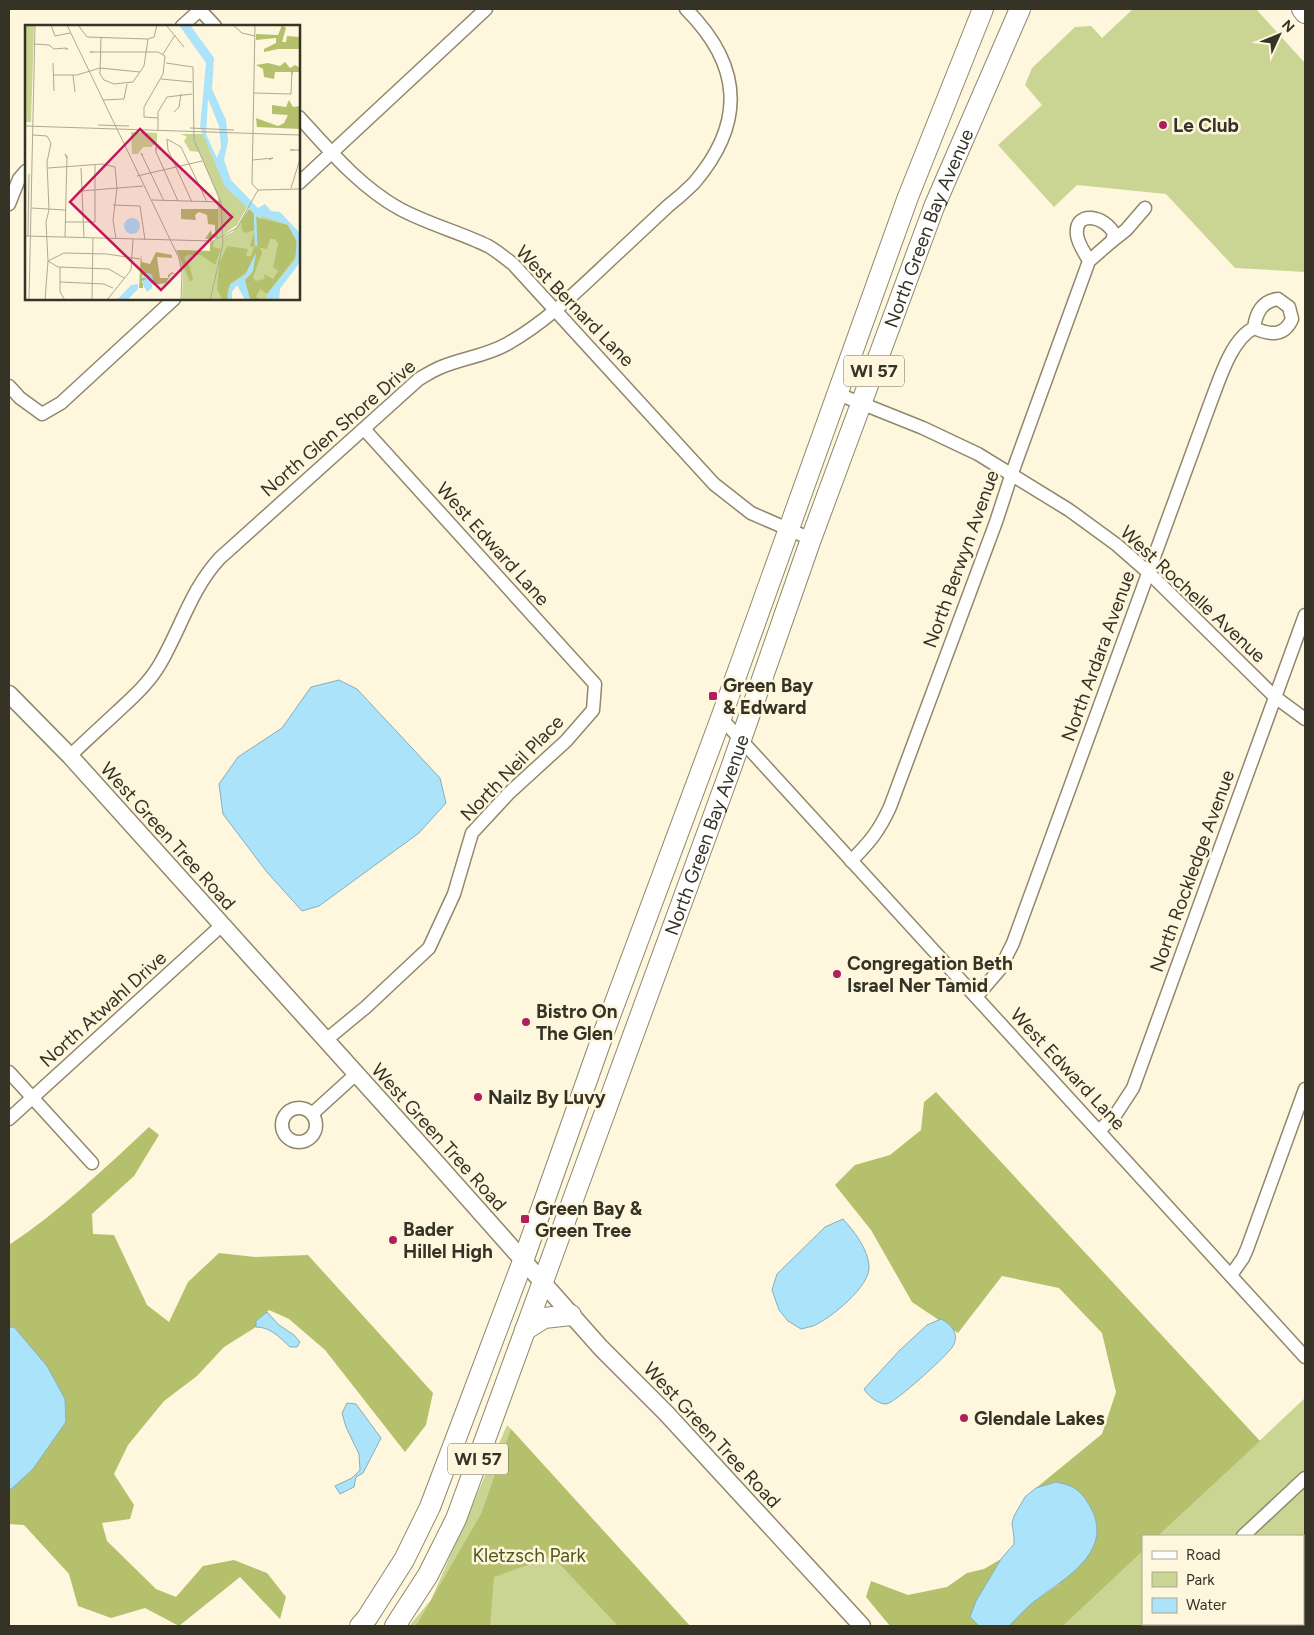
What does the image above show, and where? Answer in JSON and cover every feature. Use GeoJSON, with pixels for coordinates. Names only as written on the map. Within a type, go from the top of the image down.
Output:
{"type":"FeatureCollection","features":[{"type":"Feature","properties":{"kind":"main road","name":"North Green Bay Avenue"},"geometry":{"type":"LineString","coordinates":[[360,1626],[404,1560],[430,1507],[523,1261],[604,1032],[722,718],[908,197],[983,9]]}},
{"type":"Feature","properties":{"kind":"main road","name":"North Green Bay Avenue"},"geometry":{"type":"LineString","coordinates":[[394,1626],[428,1575],[456,1519],[741,739],[811,539],[934,207],[1020,9]]}},
{"type":"Feature","properties":{"kind":"main road"},"geometry":{"type":"LineString","coordinates":[[1302,9],[1305,12]]}},
{"type":"Feature","properties":{"kind":"main road"},"geometry":{"type":"LineString","coordinates":[[525,1330],[544,1318],[571,1314]]}},
{"type":"Feature","properties":{"kind":"street"},"geometry":{"type":"LineString","coordinates":[[300,182],[486,9]]}},
{"type":"Feature","properties":{"kind":"street","name":"North Glen Shore Drive"},"geometry":{"type":"LineString","coordinates":[[70,756],[141,689],[152,676],[208,571],[270,513],[419,379],[440,368],[488,353],[506,345],[556,310],[693,184],[718,151],[730,112],[730,88],[722,59],[706,32],[686,9]]}},
{"type":"Feature","properties":{"kind":"street"},"geometry":{"type":"LineString","coordinates":[[183,25],[201,10],[214,25]]}},
{"type":"Feature","properties":{"kind":"street","name":"West Bernard Lane"},"geometry":{"type":"LineString","coordinates":[[300,118],[367,186],[400,209],[490,247],[512,264],[714,484],[751,513],[811,539]]}},
{"type":"Feature","properties":{"kind":"street"},"geometry":{"type":"LineString","coordinates":[[9,204],[19,180],[25,172]]}},
{"type":"Feature","properties":{"kind":"street","name":"North Berwyn Avenue"},"geometry":{"type":"LineString","coordinates":[[851,861],[881,827],[890,807],[996,522],[1089,261],[1126,230],[1145,208]]}},
{"type":"Feature","properties":{"kind":"street"},"geometry":{"type":"LineString","coordinates":[[1089,261],[1076,234],[1077,228],[1082,221],[1096,218],[1102,221],[1112,229],[1114,234],[1112,241]]}},
{"type":"Feature","properties":{"kind":"street"},"geometry":{"type":"LineString","coordinates":[[9,386],[20,398],[42,414],[62,403],[173,300]]}},
{"type":"Feature","properties":{"kind":"street","name":"North Ardara Avenue"},"geometry":{"type":"LineString","coordinates":[[976,997],[1000,969],[1013,943],[1222,375],[1241,338],[1254,328]]}},
{"type":"Feature","properties":{"kind":"street","name":"West Rochelle Avenue"},"geometry":{"type":"LineString","coordinates":[[838,394],[939,435],[978,454],[1012,473],[1069,510],[1117,545],[1149,573],[1275,697],[1305,719]]}},
{"type":"Feature","properties":{"kind":"street","name":"West Edward Lane"},"geometry":{"type":"LineString","coordinates":[[364,429],[595,684]]}},
{"type":"Feature","properties":{"kind":"street","name":"North Rockledge Avenue"},"geometry":{"type":"LineString","coordinates":[[1099,1131],[1116,1114],[1133,1088],[1305,615]]}},
{"type":"Feature","properties":{"kind":"street","name":"North Neil Place"},"geometry":{"type":"LineString","coordinates":[[326,1040],[366,1007],[428,948],[454,894],[472,833],[509,793],[566,741],[593,710],[595,684]]}},
{"type":"Feature","properties":{"kind":"street","name":"West Green Tree Road"},"geometry":{"type":"LineString","coordinates":[[9,694],[70,756],[426,1150],[601,1348],[666,1413],[862,1626]]}},
{"type":"Feature","properties":{"kind":"street","name":"West Edward Lane"},"geometry":{"type":"LineString","coordinates":[[722,718],[1305,1358]]}},
{"type":"Feature","properties":{"kind":"street","name":"North Atwahl Drive"},"geometry":{"type":"LineString","coordinates":[[9,1119],[222,926]]}},
{"type":"Feature","properties":{"kind":"street"},"geometry":{"type":"LineString","coordinates":[[9,1072],[92,1163]]}},
{"type":"Feature","properties":{"kind":"street"},"geometry":{"type":"LineString","coordinates":[[312,1114],[356,1074]]}},
{"type":"Feature","properties":{"kind":"street"},"geometry":{"type":"LineString","coordinates":[[1231,1275],[1247,1249],[1305,1089]]}},
{"type":"Feature","properties":{"kind":"street"},"geometry":{"type":"LineString","coordinates":[[1245,1535],[1305,1478]]}},
{"type":"Feature","properties":{"kind":"green space","name":"Le Club"},"geometry":{"type":"Polygon","coordinates":[[[1133,9],[1256,9],[1305,63],[1305,272],[1235,268],[1166,194],[1077,185],[1054,207],[998,145],[1042,105],[1025,85],[1032,68],[1075,27],[1091,26],[1102,38],[1133,9]]]}},
{"type":"Feature","properties":{"kind":"green space"},"geometry":{"type":"Polygon","coordinates":[[[936,1092],[1260,1441],[1159,1535],[1142,1535],[1142,1552],[1063,1626],[1009,1626],[1029,1605],[1059,1584],[1056,1482],[1036,1488],[1102,1434],[1116,1392],[1102,1333],[1059,1288],[1002,1276],[958,1333],[912,1302],[871,1230],[835,1185],[855,1165],[890,1155],[921,1130],[924,1102],[936,1092]]]}},
{"type":"Feature","properties":{"kind":"green space"},"geometry":{"type":"Polygon","coordinates":[[[149,1127],[159,1135],[134,1176],[92,1214],[93,1234],[114,1235],[147,1305],[169,1322],[188,1282],[219,1253],[255,1257],[308,1255],[433,1393],[426,1425],[405,1452],[325,1350],[289,1319],[269,1310],[256,1321],[256,1327],[224,1347],[197,1376],[164,1401],[128,1445],[114,1474],[134,1505],[130,1519],[102,1523],[107,1541],[156,1589],[176,1597],[203,1566],[234,1560],[267,1573],[286,1597],[280,1619],[240,1577],[179,1626],[145,1608],[111,1618],[78,1606],[69,1574],[24,1525],[9,1524],[9,1491],[33,1469],[66,1422],[65,1399],[47,1366],[14,1327],[9,1327],[9,1245],[64,1204],[149,1127]]]}},
{"type":"Feature","properties":{"kind":"green space"},"geometry":{"type":"Polygon","coordinates":[[[1305,1398],[1305,1626],[1063,1626],[1142,1552],[1142,1625],[1304,1625],[1304,1535],[1159,1535],[1305,1398]]]}},
{"type":"Feature","properties":{"kind":"green space","name":"Kletzsch Park"},"geometry":{"type":"Polygon","coordinates":[[[507,1425],[690,1626],[409,1626],[431,1600],[507,1425]]]}},
{"type":"Feature","properties":{"kind":"green space","name":"Kletzsch Park"},"geometry":{"type":"Polygon","coordinates":[[[511,1429],[690,1626],[618,1626],[552,1556],[494,1577],[490,1626],[416,1626],[481,1514],[511,1429]]]}},
{"type":"Feature","properties":{"kind":"green space"},"geometry":{"type":"Polygon","coordinates":[[[1001,1559],[976,1601],[970,1617],[979,1626],[890,1626],[866,1597],[871,1581],[908,1595],[947,1587],[967,1573],[984,1569],[1001,1559]]]}},
{"type":"Feature","properties":{"kind":"water"},"geometry":{"type":"Polygon","coordinates":[[[339,680],[357,689],[440,778],[446,803],[419,833],[319,906],[302,911],[266,871],[223,814],[219,784],[238,757],[282,728],[311,687],[339,680]]]}},
{"type":"Feature","properties":{"kind":"water"},"geometry":{"type":"Polygon","coordinates":[[[843,1219],[856,1235],[866,1253],[869,1266],[868,1274],[857,1292],[839,1309],[813,1326],[801,1329],[788,1321],[779,1310],[772,1290],[777,1274],[825,1227],[843,1219]]]}},
{"type":"Feature","properties":{"kind":"water"},"geometry":{"type":"Polygon","coordinates":[[[267,1312],[279,1325],[294,1335],[300,1342],[297,1347],[290,1347],[271,1331],[256,1327],[256,1321],[267,1312]]]}},
{"type":"Feature","properties":{"kind":"water"},"geometry":{"type":"Polygon","coordinates":[[[941,1319],[951,1327],[955,1334],[953,1346],[942,1359],[891,1402],[883,1404],[871,1397],[864,1389],[900,1350],[927,1325],[941,1319]]]}},
{"type":"Feature","properties":{"kind":"water"},"geometry":{"type":"Polygon","coordinates":[[[9,1327],[14,1327],[47,1366],[65,1399],[66,1422],[33,1469],[9,1491],[9,1327]]]}},
{"type":"Feature","properties":{"kind":"water"},"geometry":{"type":"Polygon","coordinates":[[[347,1403],[356,1404],[381,1438],[363,1473],[356,1477],[354,1487],[340,1494],[335,1486],[352,1478],[360,1470],[359,1454],[346,1427],[342,1413],[347,1403]]]}},
{"type":"Feature","properties":{"kind":"water"},"geometry":{"type":"Polygon","coordinates":[[[1056,1482],[1077,1490],[1091,1508],[1097,1524],[1096,1539],[1090,1552],[1069,1575],[1031,1604],[1009,1626],[979,1626],[970,1617],[976,1601],[1001,1559],[1014,1544],[1012,1523],[1014,1516],[1025,1497],[1036,1488],[1056,1482]]]}},
{"type":"Feature","properties":{"kind":"place","name":"Le Club"},"geometry":{"type":"Point","coordinates":[1163,125]}},
{"type":"Feature","properties":{"kind":"place","name":"Green Bay & Edward"},"geometry":{"type":"Point","coordinates":[713,696]}},
{"type":"Feature","properties":{"kind":"place","name":"Congregation Beth Israel Ner Tamid"},"geometry":{"type":"Point","coordinates":[837,974]}},
{"type":"Feature","properties":{"kind":"place","name":"Bistro On The Glen"},"geometry":{"type":"Point","coordinates":[526,1022]}},
{"type":"Feature","properties":{"kind":"place","name":"Nailz By Luvy"},"geometry":{"type":"Point","coordinates":[478,1097]}},
{"type":"Feature","properties":{"kind":"place","name":"Green Bay & Green Tree"},"geometry":{"type":"Point","coordinates":[525,1219]}},
{"type":"Feature","properties":{"kind":"place","name":"Bader Hillel High"},"geometry":{"type":"Point","coordinates":[393,1240]}},
{"type":"Feature","properties":{"kind":"place","name":"Glendale Lakes"},"geometry":{"type":"Point","coordinates":[964,1418]}}]}
